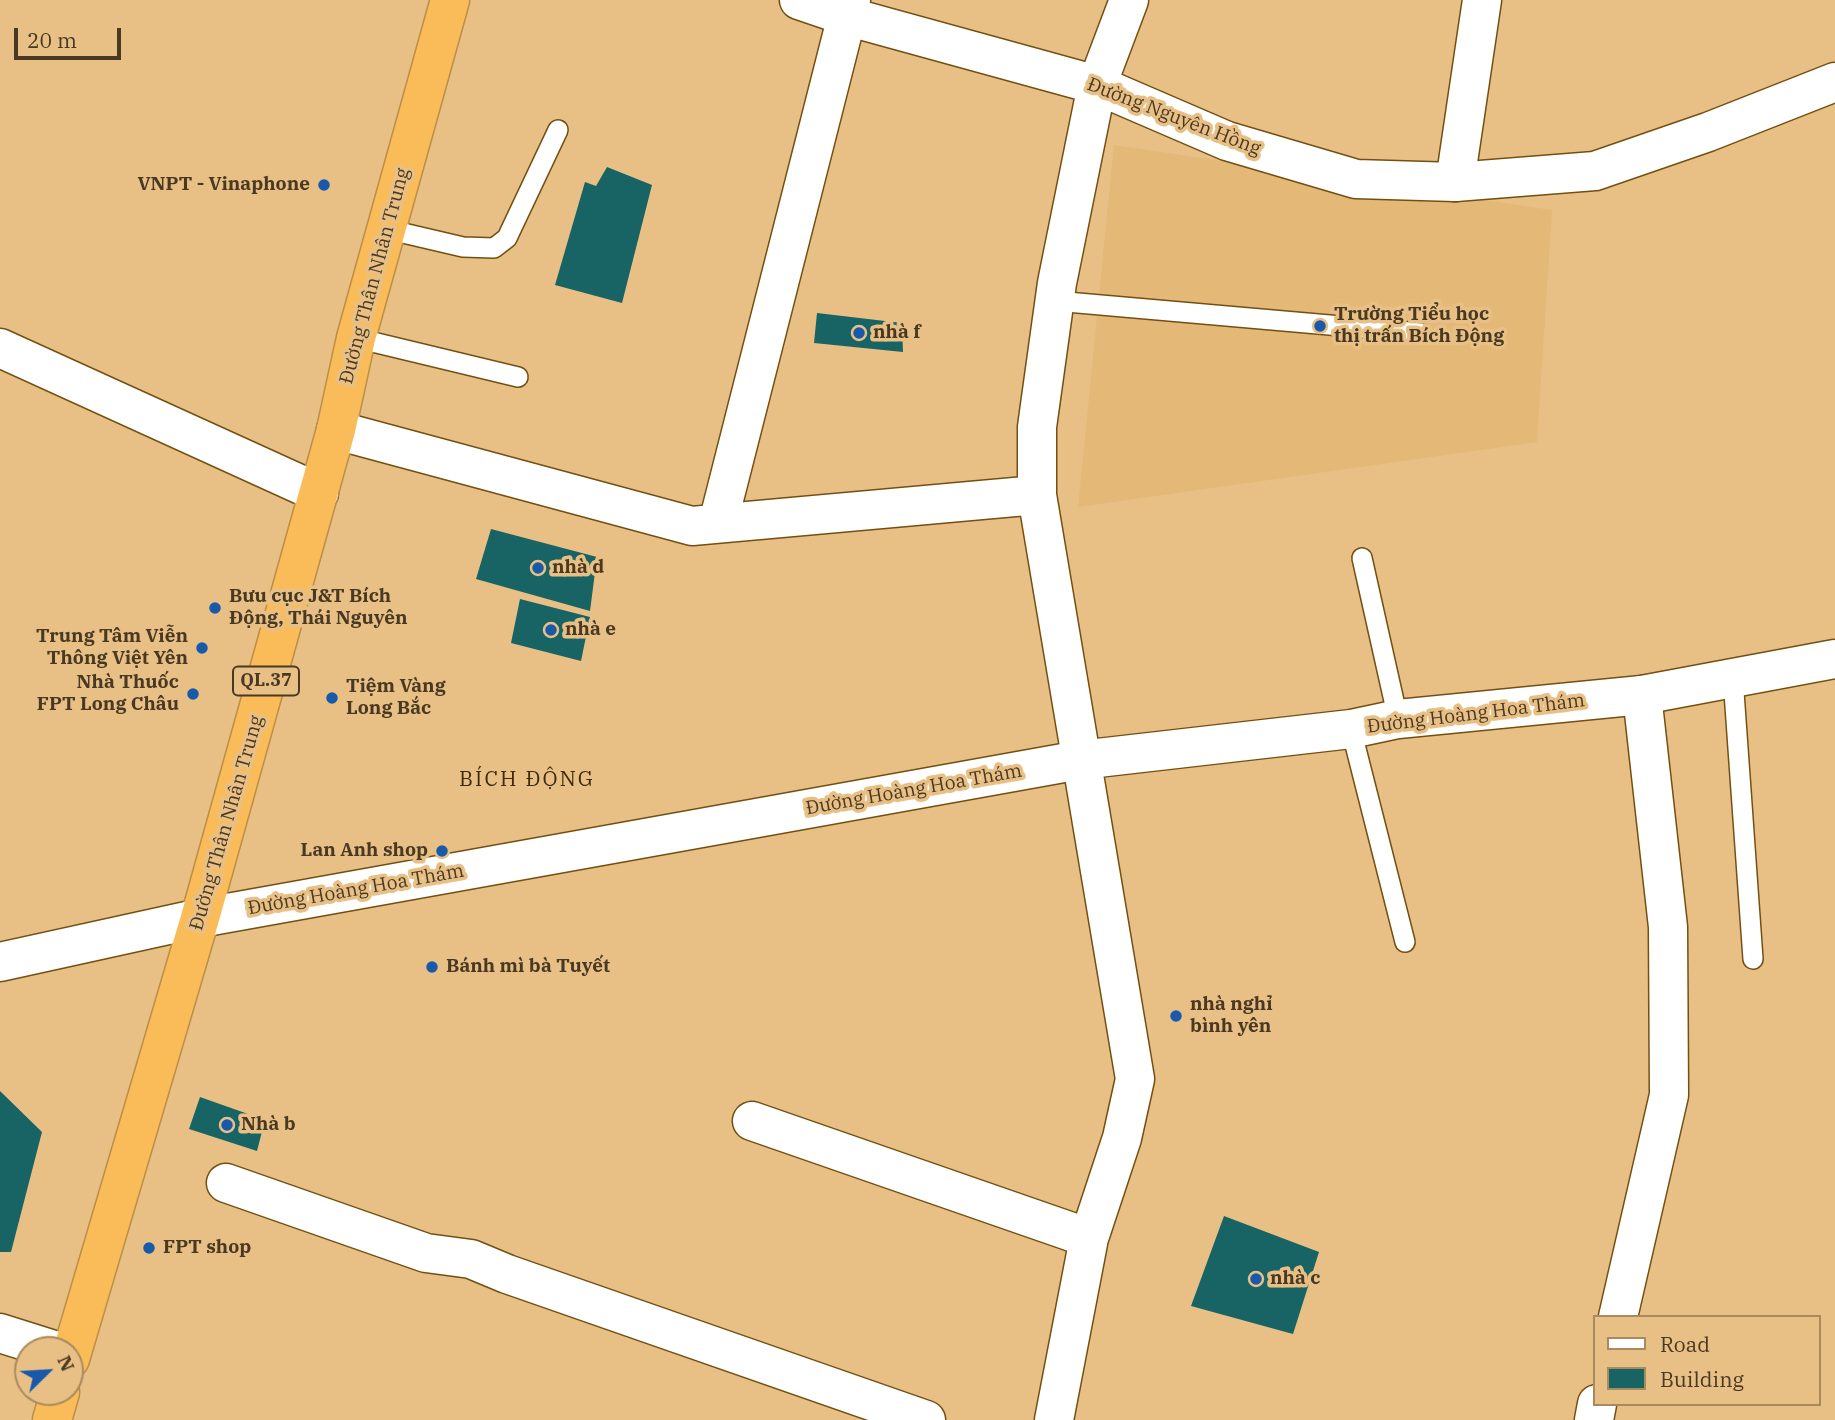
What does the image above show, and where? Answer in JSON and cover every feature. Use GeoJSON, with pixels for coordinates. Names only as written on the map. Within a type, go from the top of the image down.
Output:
{"type":"FeatureCollection","features":[{"type":"Feature","properties":{"kind":"highway","name":"Đường Thân Nhân Trung"},"geometry":{"type":"LineString","coordinates":[[72,1336],[200,918],[319,493],[356,338],[450,0]]}},
{"type":"Feature","properties":{"kind":"street","name":"Đường Nguyên Hồng"},"geometry":{"type":"LineString","coordinates":[[799,0],[848,8],[1097,86],[1227,141],[1356,179],[1455,181],[1595,171],[1708,132],[1835,82]]}},
{"type":"Feature","properties":{"kind":"street"},"geometry":{"type":"LineString","coordinates":[[1054,1420],[1089,1238],[1122,1138],[1135,1079],[1037,495],[1037,427],[1057,283],[1097,86],[1129,0]]}},
{"type":"Feature","properties":{"kind":"street"},"geometry":{"type":"LineString","coordinates":[[1455,181],[1482,0]]}},
{"type":"Feature","properties":{"kind":"street"},"geometry":{"type":"LineString","coordinates":[[718,523],[848,8]]}},
{"type":"Feature","properties":{"kind":"street"},"geometry":{"type":"LineString","coordinates":[[0,348],[319,493]]}},
{"type":"Feature","properties":{"kind":"street"},"geometry":{"type":"LineString","coordinates":[[336,430],[692,526],[1037,495]]}},
{"type":"Feature","properties":{"kind":"street","name":"Đường Hoàng Hoa Thám"},"geometry":{"type":"LineString","coordinates":[[0,962],[200,918],[1080,760],[1351,729],[1398,719],[1642,695],[1835,659]]}},
{"type":"Feature","properties":{"kind":"street"},"geometry":{"type":"LineString","coordinates":[[1618,1315],[1670,1095],[1668,927],[1642,695]]}},
{"type":"Feature","properties":{"kind":"street"},"geometry":{"type":"LineString","coordinates":[[752,1121],[1089,1238]]}},
{"type":"Feature","properties":{"kind":"street"},"geometry":{"type":"LineString","coordinates":[[226,1183],[426,1254],[471,1259],[507,1274],[926,1420]]}},
{"type":"Feature","properties":{"kind":"lane"},"geometry":{"type":"LineString","coordinates":[[386,229],[463,247],[494,248],[507,238],[558,130]]}},
{"type":"Feature","properties":{"kind":"lane"},"geometry":{"type":"LineString","coordinates":[[1055,301],[1421,333]]}},
{"type":"Feature","properties":{"kind":"lane"},"geometry":{"type":"LineString","coordinates":[[356,338],[518,377]]}},
{"type":"Feature","properties":{"kind":"lane"},"geometry":{"type":"LineString","coordinates":[[1362,558],[1398,719]]}},
{"type":"Feature","properties":{"kind":"lane"},"geometry":{"type":"LineString","coordinates":[[1732,678],[1753,959]]}},
{"type":"Feature","properties":{"kind":"lane"},"geometry":{"type":"LineString","coordinates":[[1351,729],[1405,942]]}},
{"type":"Feature","properties":{"kind":"shaded area","name":"Trường Tiểu học thị trấn Bích Động"},"geometry":{"type":"Polygon","coordinates":[[[1114,145],[1552,210],[1537,442],[1078,507],[1114,145]]]}},
{"type":"Feature","properties":{"kind":"building"},"geometry":{"type":"Polygon","coordinates":[[[607,167],[652,185],[622,303],[555,285],[585,182],[596,186],[607,167]]]}},
{"type":"Feature","properties":{"kind":"building","name":"nhà f"},"geometry":{"type":"Polygon","coordinates":[[[817,313],[902,323],[903,352],[814,343],[817,313]]]}},
{"type":"Feature","properties":{"kind":"building","name":"nhà d"},"geometry":{"type":"Polygon","coordinates":[[[491,529],[597,557],[590,611],[476,579],[491,529]]]}},
{"type":"Feature","properties":{"kind":"building","name":"nhà e"},"geometry":{"type":"Polygon","coordinates":[[[520,599],[590,617],[581,661],[511,643],[520,599]]]}},
{"type":"Feature","properties":{"kind":"building"},"geometry":{"type":"Polygon","coordinates":[[[0,1091],[42,1132],[11,1252],[0,1252],[0,1091]]]}},
{"type":"Feature","properties":{"kind":"building","name":"Nhà b"},"geometry":{"type":"Polygon","coordinates":[[[200,1097],[265,1120],[257,1151],[189,1129],[200,1097]]]}},
{"type":"Feature","properties":{"kind":"building","name":"nhà c"},"geometry":{"type":"Polygon","coordinates":[[[1224,1216],[1319,1252],[1293,1334],[1191,1306],[1224,1216]]]}},
{"type":"Feature","properties":{"kind":"place","name":"VNPT - Vinaphone"},"geometry":{"type":"Point","coordinates":[324,185]}},
{"type":"Feature","properties":{"kind":"place","name":"Trường Tiểu học thị trấn Bích Động"},"geometry":{"type":"Point","coordinates":[1320,326]}},
{"type":"Feature","properties":{"kind":"place","name":"nhà f"},"geometry":{"type":"Point","coordinates":[859,333]}},
{"type":"Feature","properties":{"kind":"place","name":"nhà d"},"geometry":{"type":"Point","coordinates":[538,568]}},
{"type":"Feature","properties":{"kind":"place","name":"Bưu cục J&T Bích Động, Thái Nguyên"},"geometry":{"type":"Point","coordinates":[215,608]}},
{"type":"Feature","properties":{"kind":"place","name":"nhà e"},"geometry":{"type":"Point","coordinates":[551,630]}},
{"type":"Feature","properties":{"kind":"place","name":"Trung Tâm Viễn Thông Việt Yên"},"geometry":{"type":"Point","coordinates":[202,648]}},
{"type":"Feature","properties":{"kind":"place","name":"Nhà Thuốc FPT Long Châu"},"geometry":{"type":"Point","coordinates":[193,694]}},
{"type":"Feature","properties":{"kind":"place","name":"Tiệm Vàng Long Bắc"},"geometry":{"type":"Point","coordinates":[332,698]}},
{"type":"Feature","properties":{"kind":"place","name":"Lan Anh shop"},"geometry":{"type":"Point","coordinates":[442,851]}},
{"type":"Feature","properties":{"kind":"place","name":"Bánh mì bà Tuyết"},"geometry":{"type":"Point","coordinates":[432,967]}},
{"type":"Feature","properties":{"kind":"place","name":"nhà nghỉ bình yên"},"geometry":{"type":"Point","coordinates":[1176,1016]}},
{"type":"Feature","properties":{"kind":"place","name":"Nhà b"},"geometry":{"type":"Point","coordinates":[227,1125]}},
{"type":"Feature","properties":{"kind":"place","name":"FPT shop"},"geometry":{"type":"Point","coordinates":[149,1248]}},
{"type":"Feature","properties":{"kind":"place","name":"nhà c"},"geometry":{"type":"Point","coordinates":[1256,1279]}},
{"type":"Feature","properties":{"kind":"district","name":"BÍCH ĐỘNG"},"geometry":{"type":"Point","coordinates":[527,780]}}]}
